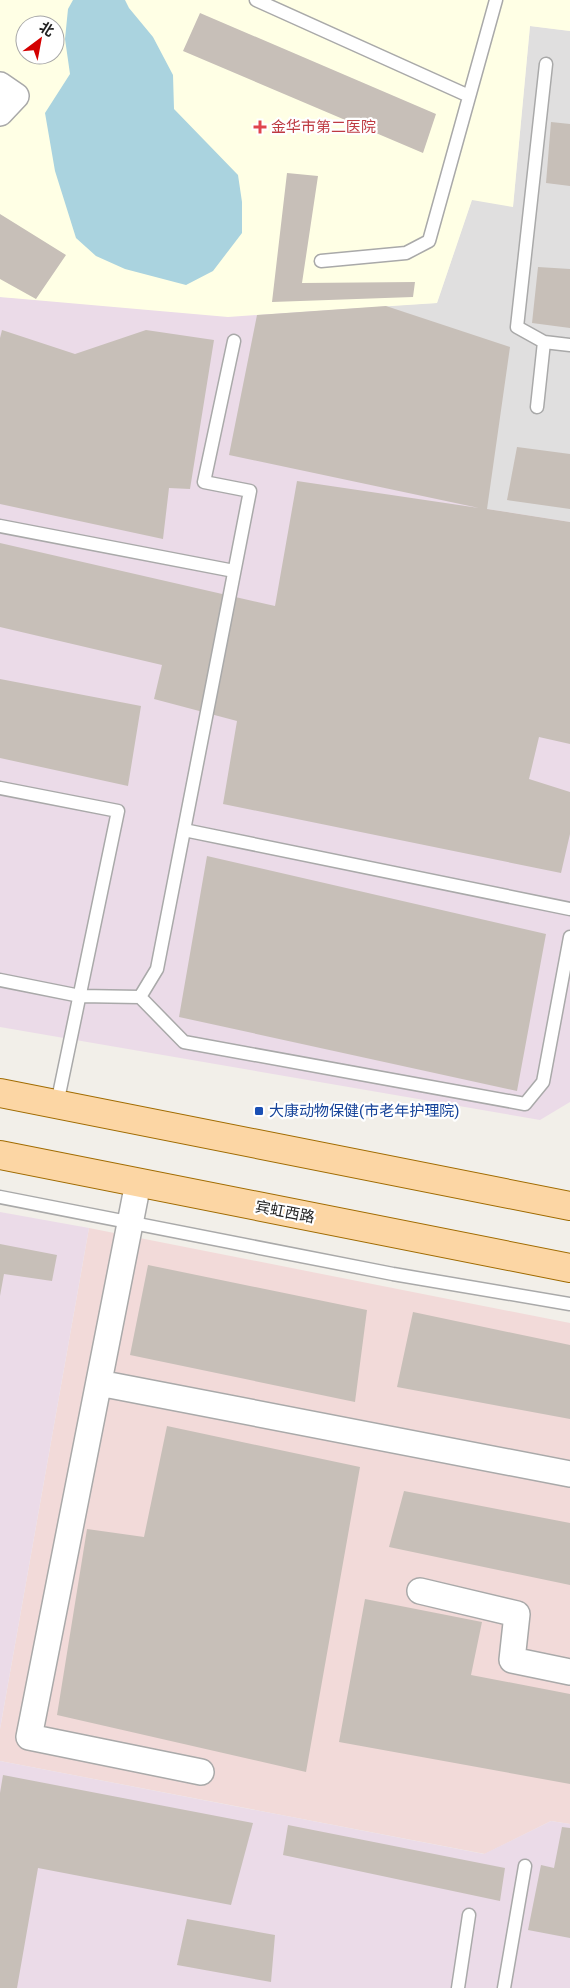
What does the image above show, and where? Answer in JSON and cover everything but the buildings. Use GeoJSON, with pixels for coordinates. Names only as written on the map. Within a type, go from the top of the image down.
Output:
{"type":"FeatureCollection","features":[{"type":"Feature","properties":{"kind":"main road"},"geometry":{"type":"LineString","coordinates":[[0,1093],[570,1206]]}},
{"type":"Feature","properties":{"kind":"main road","name":"宾虹西路"},"geometry":{"type":"LineString","coordinates":[[0,1155],[570,1268]]}},
{"type":"Feature","properties":{"kind":"street"},"geometry":{"type":"LineString","coordinates":[[0,85],[16,96],[0,114]]}},
{"type":"Feature","properties":{"kind":"street"},"geometry":{"type":"LineString","coordinates":[[138,1183],[29,1737],[201,1772]]}},
{"type":"Feature","properties":{"kind":"street"},"geometry":{"type":"LineString","coordinates":[[99,1383],[570,1474]]}},
{"type":"Feature","properties":{"kind":"street"},"geometry":{"type":"LineString","coordinates":[[420,1591],[517,1614],[512,1660],[570,1672]]}},
{"type":"Feature","properties":{"kind":"lane"},"geometry":{"type":"LineString","coordinates":[[256,0],[469,96]]}},
{"type":"Feature","properties":{"kind":"lane"},"geometry":{"type":"LineString","coordinates":[[321,261],[406,254],[429,241],[496,0]]}},
{"type":"Feature","properties":{"kind":"lane"},"geometry":{"type":"LineString","coordinates":[[546,64],[517,327],[544,342],[570,345]]}},
{"type":"Feature","properties":{"kind":"lane"},"geometry":{"type":"LineString","coordinates":[[140,997],[157,969],[250,492],[204,482],[234,341]]}},
{"type":"Feature","properties":{"kind":"lane"},"geometry":{"type":"LineString","coordinates":[[536,408],[544,342]]}},
{"type":"Feature","properties":{"kind":"lane"},"geometry":{"type":"LineString","coordinates":[[0,526],[234,571]]}},
{"type":"Feature","properties":{"kind":"lane"},"geometry":{"type":"LineString","coordinates":[[0,788],[118,811],[58,1104]]}},
{"type":"Feature","properties":{"kind":"lane"},"geometry":{"type":"LineString","coordinates":[[184,830],[570,909]]}},
{"type":"Feature","properties":{"kind":"lane"},"geometry":{"type":"LineString","coordinates":[[0,980],[80,996],[140,997],[184,1042],[525,1104],[543,1082],[570,937]]}},
{"type":"Feature","properties":{"kind":"lane"},"geometry":{"type":"LineString","coordinates":[[0,1197],[393,1274],[570,1304]]}},
{"type":"Feature","properties":{"kind":"lane"},"geometry":{"type":"LineString","coordinates":[[504,1988],[525,1866]]}},
{"type":"Feature","properties":{"kind":"lane"},"geometry":{"type":"LineString","coordinates":[[458,1988],[469,1915]]}},
{"type":"Feature","properties":{"kind":"shaded area","name":"金华市第二医院"},"geometry":{"type":"Polygon","coordinates":[[[0,0],[570,0],[570,31],[530,26],[513,207],[472,200],[437,303],[228,317],[0,297],[0,0]]]}},
{"type":"Feature","properties":{"kind":"shaded area"},"geometry":{"type":"Polygon","coordinates":[[[530,26],[570,31],[570,522],[487,509],[386,306],[437,303],[472,199],[513,206],[530,26]]]}},
{"type":"Feature","properties":{"kind":"shaded area"},"geometry":{"type":"Polygon","coordinates":[[[0,297],[386,306],[487,509],[570,522],[570,1102],[540,1120],[0,1027],[0,297]]]}},
{"type":"Feature","properties":{"kind":"shaded area"},"geometry":{"type":"Polygon","coordinates":[[[0,1212],[89,1228],[0,1729],[0,1212]]]}},
{"type":"Feature","properties":{"kind":"shaded area"},"geometry":{"type":"Polygon","coordinates":[[[89,1228],[570,1323],[570,1824],[551,1821],[485,1854],[0,1761],[0,1729],[89,1228]]]}},
{"type":"Feature","properties":{"kind":"shaded area"},"geometry":{"type":"Polygon","coordinates":[[[0,1761],[484,1854],[551,1821],[570,1824],[570,1988],[0,1988],[0,1761]]]}},
{"type":"Feature","properties":{"kind":"water"},"geometry":{"type":"Polygon","coordinates":[[[73,0],[125,0],[129,8],[153,37],[173,75],[174,109],[238,175],[242,202],[242,233],[213,271],[186,285],[125,269],[96,256],[76,238],[55,171],[45,113],[70,74],[65,39],[68,9],[73,0]]]}},
{"type":"Feature","properties":{"kind":"place","name":"金华市第二医院"},"geometry":{"type":"Point","coordinates":[260,127]}},
{"type":"Feature","properties":{"kind":"place","name":"大康动物保健(市老年护理院)"},"geometry":{"type":"Point","coordinates":[259,1111]}}]}
